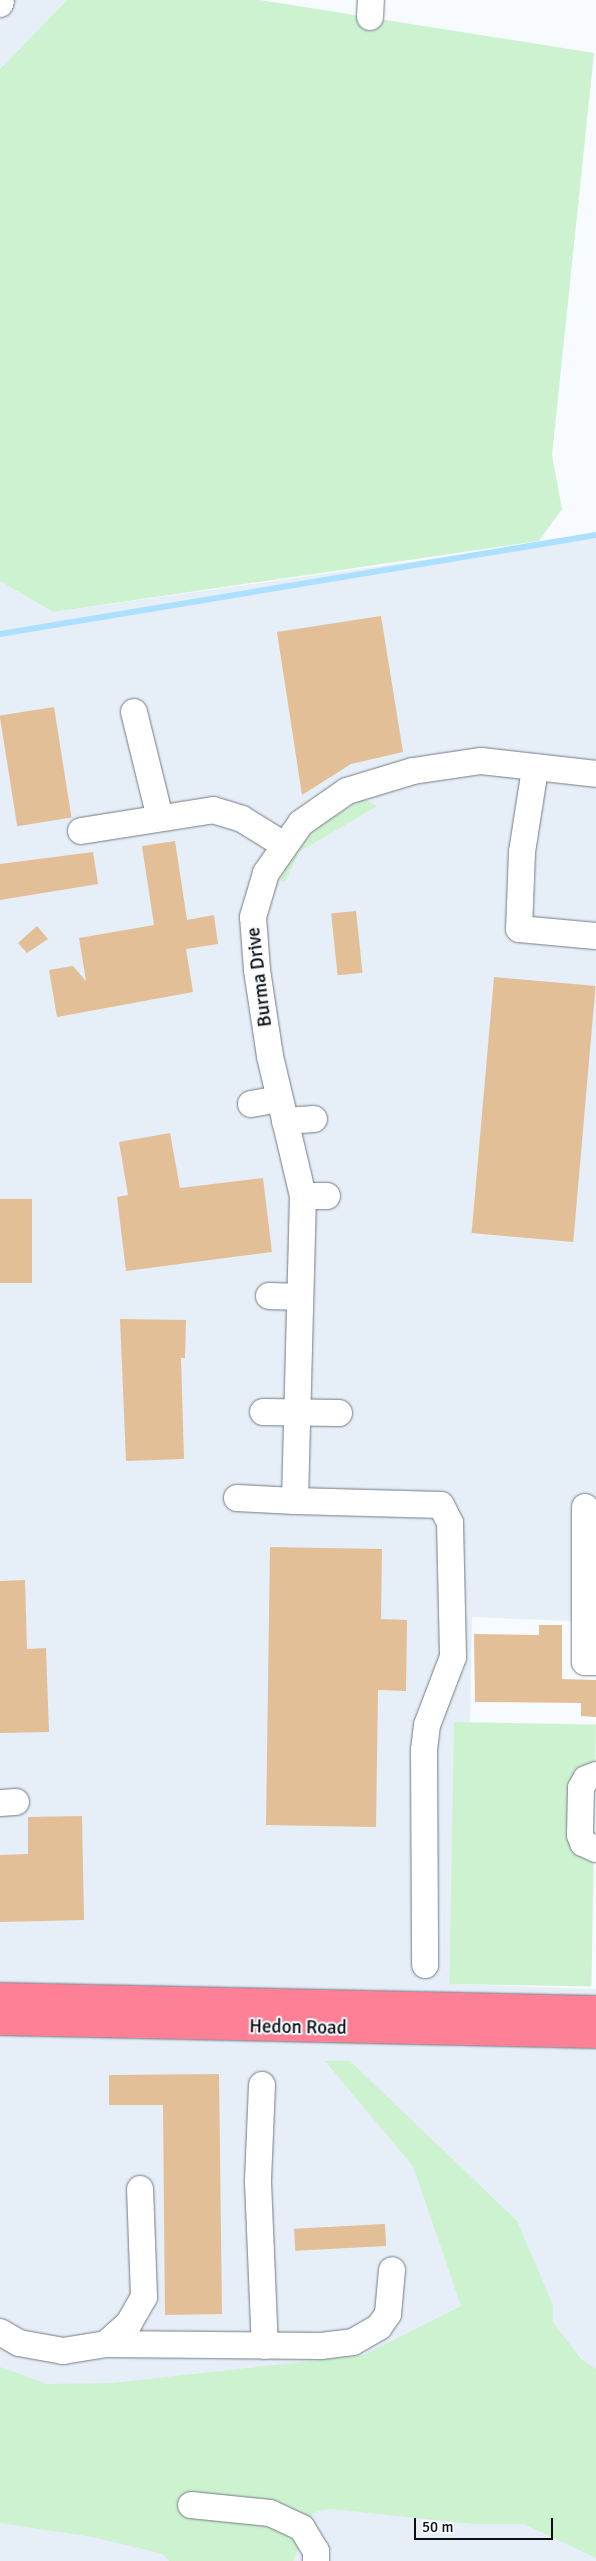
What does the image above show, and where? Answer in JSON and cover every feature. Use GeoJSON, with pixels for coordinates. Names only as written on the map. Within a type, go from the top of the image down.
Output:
{"type":"FeatureCollection","features":[{"type":"Feature","properties":{"kind":"highway","name":"Hedon Road"},"geometry":{"type":"LineString","coordinates":[[0,1997],[596,2010]]}},
{"type":"Feature","properties":{"kind":"highway","name":"Hedon Road"},"geometry":{"type":"LineString","coordinates":[[0,2021],[596,2034]]}},
{"type":"Feature","properties":{"kind":"street"},"geometry":{"type":"LineString","coordinates":[[0,4],[1,0]]}},
{"type":"Feature","properties":{"kind":"street"},"geometry":{"type":"LineString","coordinates":[[134,712],[160,818]]}},
{"type":"Feature","properties":{"kind":"street","name":"Burma Drive"},"geometry":{"type":"LineString","coordinates":[[295,1501],[300,1297],[315,1196],[283,1110],[270,1056],[253,917],[266,873],[301,823],[347,791],[404,774],[481,761],[596,780]]}},
{"type":"Feature","properties":{"kind":"street"},"geometry":{"type":"LineString","coordinates":[[535,769],[522,852],[519,929],[596,936]]}},
{"type":"Feature","properties":{"kind":"street"},"geometry":{"type":"LineString","coordinates":[[81,831],[213,810],[242,819],[284,845]]}},
{"type":"Feature","properties":{"kind":"street"},"geometry":{"type":"LineString","coordinates":[[251,1104],[283,1110],[314,1119]]}},
{"type":"Feature","properties":{"kind":"street"},"geometry":{"type":"LineString","coordinates":[[269,1296],[300,1297]]}},
{"type":"Feature","properties":{"kind":"street"},"geometry":{"type":"LineString","coordinates":[[263,1412],[339,1412]]}},
{"type":"Feature","properties":{"kind":"street"},"geometry":{"type":"LineString","coordinates":[[237,1498],[441,1506],[450,1523],[453,1658],[427,1725],[424,1750],[425,1965]]}},
{"type":"Feature","properties":{"kind":"street"},"geometry":{"type":"LineString","coordinates":[[585,1507],[585,1662],[596,1662]]}},
{"type":"Feature","properties":{"kind":"street"},"geometry":{"type":"LineString","coordinates":[[596,1775],[586,1779],[581,1788],[580,1835],[582,1843],[596,1849]]}},
{"type":"Feature","properties":{"kind":"street"},"geometry":{"type":"LineString","coordinates":[[262,2085],[258,2182],[265,2346]]}},
{"type":"Feature","properties":{"kind":"street"},"geometry":{"type":"LineString","coordinates":[[106,2344],[129,2323],[144,2297],[140,2189]]}},
{"type":"Feature","properties":{"kind":"street"},"geometry":{"type":"LineString","coordinates":[[0,2332],[19,2342],[64,2350],[106,2344],[265,2346],[352,2342],[379,2327],[388,2314],[392,2270]]}},
{"type":"Feature","properties":{"kind":"street"},"geometry":{"type":"LineString","coordinates":[[191,2505],[270,2513],[302,2528],[316,2551],[316,2561]]}},
{"type":"Feature","properties":{"kind":"shaded area"},"geometry":{"type":"Polygon","coordinates":[[[0,0],[67,0],[0,69],[0,0]]]}},
{"type":"Feature","properties":{"kind":"shaded area"},"geometry":{"type":"Polygon","coordinates":[[[596,536],[596,1503],[573,1621],[472,1617],[470,1722],[454,1722],[454,1984],[596,1989],[596,2561],[0,2561],[0,581],[53,612],[596,536]]]}},
{"type":"Feature","properties":{"kind":"green space"},"geometry":{"type":"Polygon","coordinates":[[[67,0],[260,0],[594,53],[552,455],[562,509],[539,541],[53,612],[0,581],[0,69],[67,0]]]}},
{"type":"Feature","properties":{"kind":"green space"},"geometry":{"type":"Polygon","coordinates":[[[364,799],[377,806],[299,852],[285,882],[280,880],[293,854],[320,824],[364,799]]]}},
{"type":"Feature","properties":{"kind":"green space"},"geometry":{"type":"Polygon","coordinates":[[[454,1722],[596,1724],[591,1986],[449,1984],[454,1722]]]}},
{"type":"Feature","properties":{"kind":"green space"},"geometry":{"type":"Polygon","coordinates":[[[325,2061],[350,2061],[517,2221],[553,2305],[553,2322],[581,2359],[596,2369],[596,2558],[524,2524],[472,2524],[332,2509],[314,2512],[293,2561],[169,2561],[163,2554],[93,2537],[0,2523],[0,2367],[47,2384],[112,2383],[364,2355],[461,2306],[413,2166],[325,2061]]]}},
{"type":"Feature","properties":{"kind":"building"},"geometry":{"type":"Polygon","coordinates":[[[381,616],[403,752],[351,764],[302,795],[277,632],[381,616]]]}},
{"type":"Feature","properties":{"kind":"building"},"geometry":{"type":"Polygon","coordinates":[[[54,707],[72,818],[17,826],[0,716],[54,707]]]}},
{"type":"Feature","properties":{"kind":"building"},"geometry":{"type":"Polygon","coordinates":[[[175,841],[187,920],[214,915],[218,944],[186,949],[193,992],[57,1017],[49,970],[73,966],[86,981],[79,938],[154,925],[142,846],[175,841]]]}},
{"type":"Feature","properties":{"kind":"building"},"geometry":{"type":"Polygon","coordinates":[[[93,852],[98,884],[0,900],[0,864],[93,852]]]}},
{"type":"Feature","properties":{"kind":"building"},"geometry":{"type":"Polygon","coordinates":[[[356,911],[362,973],[338,975],[331,914],[356,911]]]}},
{"type":"Feature","properties":{"kind":"building"},"geometry":{"type":"Polygon","coordinates":[[[37,926],[48,939],[27,953],[18,943],[37,926]]]}},
{"type":"Feature","properties":{"kind":"building"},"geometry":{"type":"Polygon","coordinates":[[[494,977],[596,986],[573,1242],[472,1233],[494,977]]]}},
{"type":"Feature","properties":{"kind":"building"},"geometry":{"type":"Polygon","coordinates":[[[170,1133],[180,1188],[263,1178],[272,1252],[126,1271],[117,1197],[128,1195],[119,1142],[170,1133]]]}},
{"type":"Feature","properties":{"kind":"building"},"geometry":{"type":"Polygon","coordinates":[[[0,1199],[32,1199],[32,1283],[0,1283],[0,1199]]]}},
{"type":"Feature","properties":{"kind":"building"},"geometry":{"type":"Polygon","coordinates":[[[120,1319],[186,1320],[185,1358],[181,1358],[184,1459],[126,1461],[120,1319]]]}},
{"type":"Feature","properties":{"kind":"building"},"geometry":{"type":"Polygon","coordinates":[[[270,1547],[382,1549],[381,1619],[407,1620],[406,1691],[378,1690],[376,1827],[266,1825],[270,1547]]]}},
{"type":"Feature","properties":{"kind":"building"},"geometry":{"type":"Polygon","coordinates":[[[25,1580],[27,1649],[46,1648],[49,1732],[0,1733],[0,1581],[25,1580]]]}},
{"type":"Feature","properties":{"kind":"building"},"geometry":{"type":"Polygon","coordinates":[[[539,1625],[562,1625],[562,1679],[596,1680],[596,1717],[581,1716],[581,1703],[475,1702],[474,1634],[539,1635],[539,1625]]]}},
{"type":"Feature","properties":{"kind":"building"},"geometry":{"type":"Polygon","coordinates":[[[82,1816],[84,1920],[0,1922],[0,1855],[28,1854],[28,1817],[82,1816]]]}},
{"type":"Feature","properties":{"kind":"building"},"geometry":{"type":"Polygon","coordinates":[[[219,2074],[222,2314],[165,2315],[163,2105],[109,2105],[109,2075],[219,2074]]]}},
{"type":"Feature","properties":{"kind":"building"},"geometry":{"type":"Polygon","coordinates":[[[385,2224],[386,2246],[295,2251],[294,2229],[385,2224]]]}},
{"type":"Feature","properties":{"kind":"waterway"},"geometry":{"type":"LineString","coordinates":[[0,634],[596,535]]}}]}
